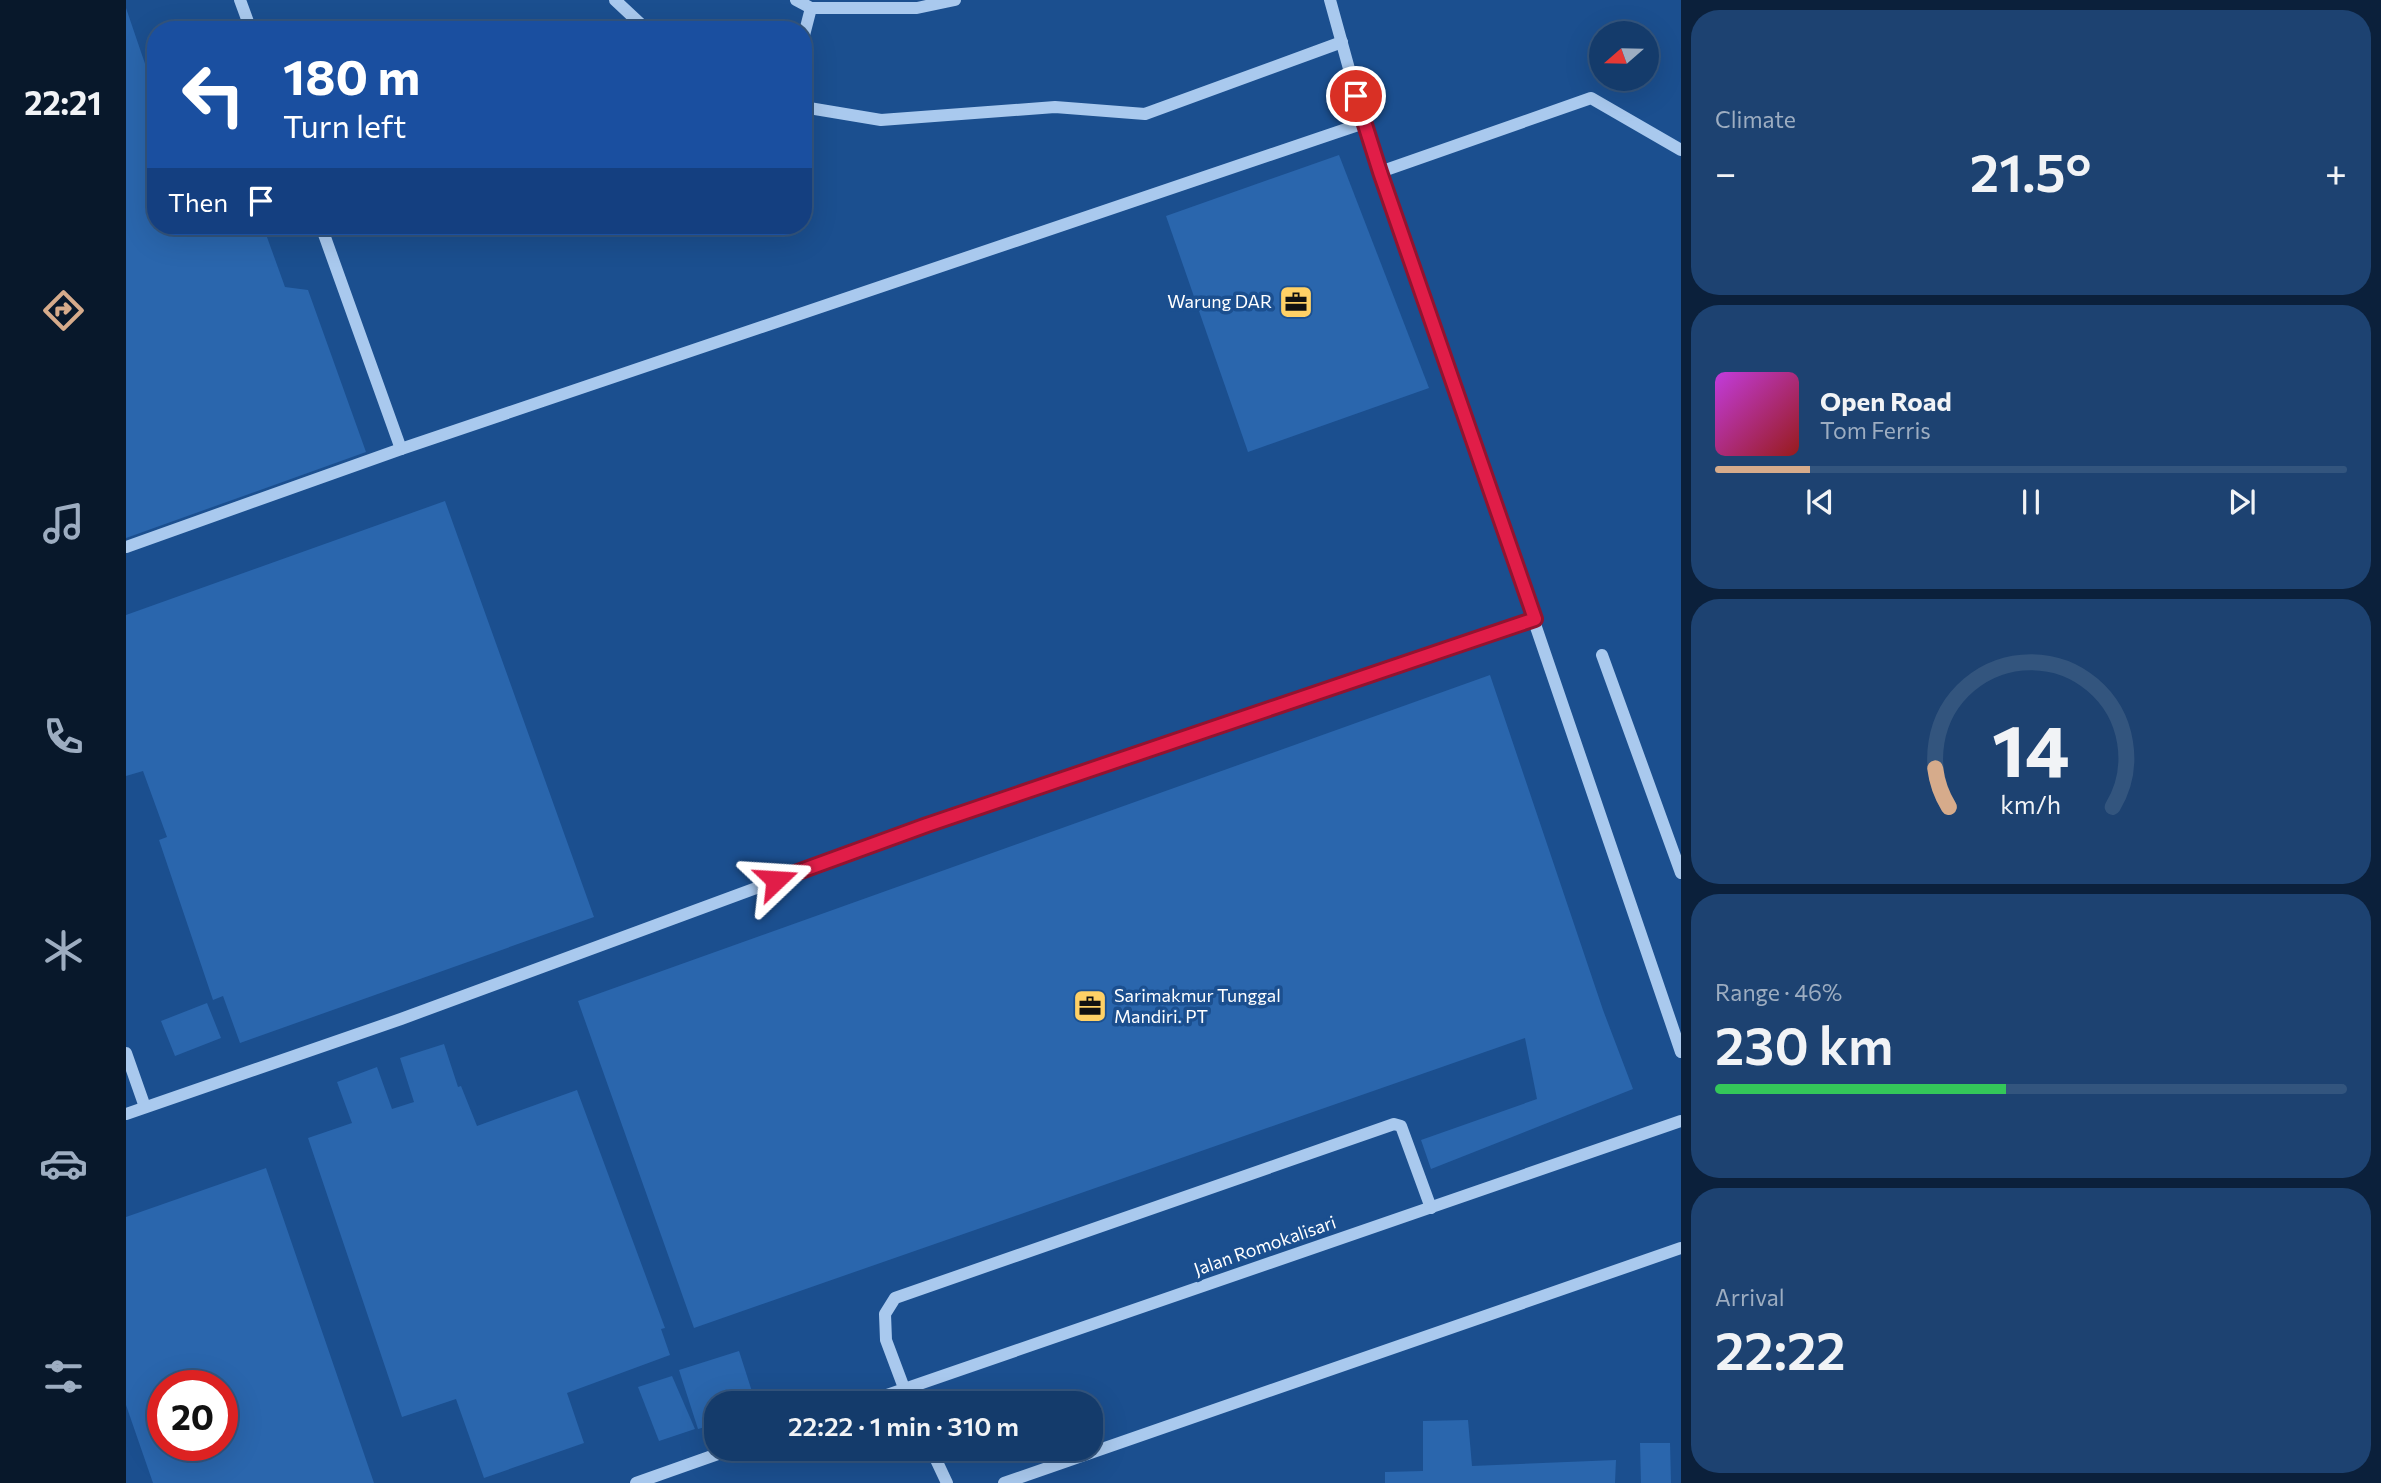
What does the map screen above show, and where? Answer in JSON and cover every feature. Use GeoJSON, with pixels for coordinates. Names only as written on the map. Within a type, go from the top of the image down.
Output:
{"type":"FeatureCollection","features":[{"type":"Feature","properties":{"kind":"lane"},"geometry":{"type":"LineString","coordinates":[[240,0],[248,21]]}},
{"type":"Feature","properties":{"kind":"lane"},"geometry":{"type":"LineString","coordinates":[[615,0],[637,21]]}},
{"type":"Feature","properties":{"kind":"lane"},"geometry":{"type":"LineString","coordinates":[[796,0],[811,8],[917,8],[955,0]]}},
{"type":"Feature","properties":{"kind":"lane"},"geometry":{"type":"LineString","coordinates":[[1332,6],[1363,123],[1681,1052]]}},
{"type":"Feature","properties":{"kind":"lane"},"geometry":{"type":"LineString","coordinates":[[808,21],[811,8]]}},
{"type":"Feature","properties":{"kind":"lane"},"geometry":{"type":"LineString","coordinates":[[812,108],[881,120],[1055,107],[1145,114],[1342,42]]}},
{"type":"Feature","properties":{"kind":"lane"},"geometry":{"type":"LineString","coordinates":[[1380,172],[1591,98],[1681,150]]}},
{"type":"Feature","properties":{"kind":"lane"},"geometry":{"type":"LineString","coordinates":[[126,547],[401,449],[1363,123]]}},
{"type":"Feature","properties":{"kind":"lane"},"geometry":{"type":"LineString","coordinates":[[324,235],[401,449]]}},
{"type":"Feature","properties":{"kind":"lane"},"geometry":{"type":"LineString","coordinates":[[126,1114],[401,1019],[927,825],[1535,619]]}},
{"type":"Feature","properties":{"kind":"lane"},"geometry":{"type":"LineString","coordinates":[[1602,655],[1681,873]]}},
{"type":"Feature","properties":{"kind":"lane"},"geometry":{"type":"LineString","coordinates":[[126,1053],[145,1107]]}},
{"type":"Feature","properties":{"kind":"lane","name":"Jalan Romokalisari"},"geometry":{"type":"LineString","coordinates":[[897,1391],[1681,1121]]}},
{"type":"Feature","properties":{"kind":"lane"},"geometry":{"type":"LineString","coordinates":[[903,1389],[886,1340],[885,1314],[895,1298],[1394,1124],[1401,1126],[1431,1208]]}},
{"type":"Feature","properties":{"kind":"lane"},"geometry":{"type":"LineString","coordinates":[[1004,1483],[1681,1248]]}},
{"type":"Feature","properties":{"kind":"lane"},"geometry":{"type":"LineString","coordinates":[[636,1483],[704,1459]]}},
{"type":"Feature","properties":{"kind":"lane"},"geometry":{"type":"LineString","coordinates":[[937,1461],[947,1483]]}},
{"type":"Feature","properties":{"kind":"building"},"geometry":{"type":"Polygon","coordinates":[[[126,8],[147,70],[147,235],[266,235],[285,287],[308,290],[366,452],[126,538],[126,8]]]}},
{"type":"Feature","properties":{"kind":"building","name":"Warung DAR"},"geometry":{"type":"Polygon","coordinates":[[[1339,155],[1429,388],[1248,452],[1166,216],[1339,155]]]}},
{"type":"Feature","properties":{"kind":"building"},"geometry":{"type":"Polygon","coordinates":[[[445,501],[594,917],[240,1043],[223,996],[213,1000],[159,840],[167,837],[143,771],[126,776],[126,615],[445,501]]]}},
{"type":"Feature","properties":{"kind":"building","name":"Sarimakmur Tunggal Mandiri. PT"},"geometry":{"type":"Polygon","coordinates":[[[1490,675],[1603,1010],[1633,1089],[1431,1169],[1421,1140],[1537,1099],[1525,1038],[694,1328],[578,1001],[1490,675]]]}},
{"type":"Feature","properties":{"kind":"building"},"geometry":{"type":"Polygon","coordinates":[[[207,1003],[221,1038],[175,1056],[161,1021],[207,1003]]]}},
{"type":"Feature","properties":{"kind":"building"},"geometry":{"type":"Polygon","coordinates":[[[444,1044],[458,1087],[461,1086],[477,1126],[577,1090],[665,1328],[661,1329],[670,1355],[567,1393],[584,1443],[484,1478],[456,1399],[402,1417],[308,1138],[352,1123],[337,1082],[377,1067],[392,1109],[414,1102],[400,1058],[444,1044]]]}},
{"type":"Feature","properties":{"kind":"building"},"geometry":{"type":"Polygon","coordinates":[[[266,1168],[374,1483],[153,1483],[126,1405],[126,1217],[266,1168]]]}},
{"type":"Feature","properties":{"kind":"building"},"geometry":{"type":"Polygon","coordinates":[[[739,1351],[752,1391],[704,1391],[704,1427],[698,1429],[679,1370],[739,1351]]]}},
{"type":"Feature","properties":{"kind":"building"},"geometry":{"type":"Polygon","coordinates":[[[672,1376],[695,1429],[659,1441],[638,1387],[672,1376]]]}},
{"type":"Feature","properties":{"kind":"building"},"geometry":{"type":"Polygon","coordinates":[[[1468,1420],[1472,1466],[1616,1460],[1615,1483],[1385,1483],[1385,1472],[1423,1471],[1423,1421],[1468,1420]]]}},
{"type":"Feature","properties":{"kind":"building"},"geometry":{"type":"Polygon","coordinates":[[[1640,1443],[1670,1443],[1671,1483],[1641,1483],[1640,1443]]]}},
{"type":"Feature","properties":{"kind":"place","name":"Warung DAR"},"geometry":{"type":"Point","coordinates":[1296,302]}},
{"type":"Feature","properties":{"kind":"place","name":"Sarimakmur Tunggal Mandiri. PT"},"geometry":{"type":"Point","coordinates":[1090,1006]}},
{"type":"Feature","properties":{"kind":"route"},"geometry":{"type":"LineString","coordinates":[[776,880],[927,825],[1535,619],[1363,123],[1356,96]]}}]}
